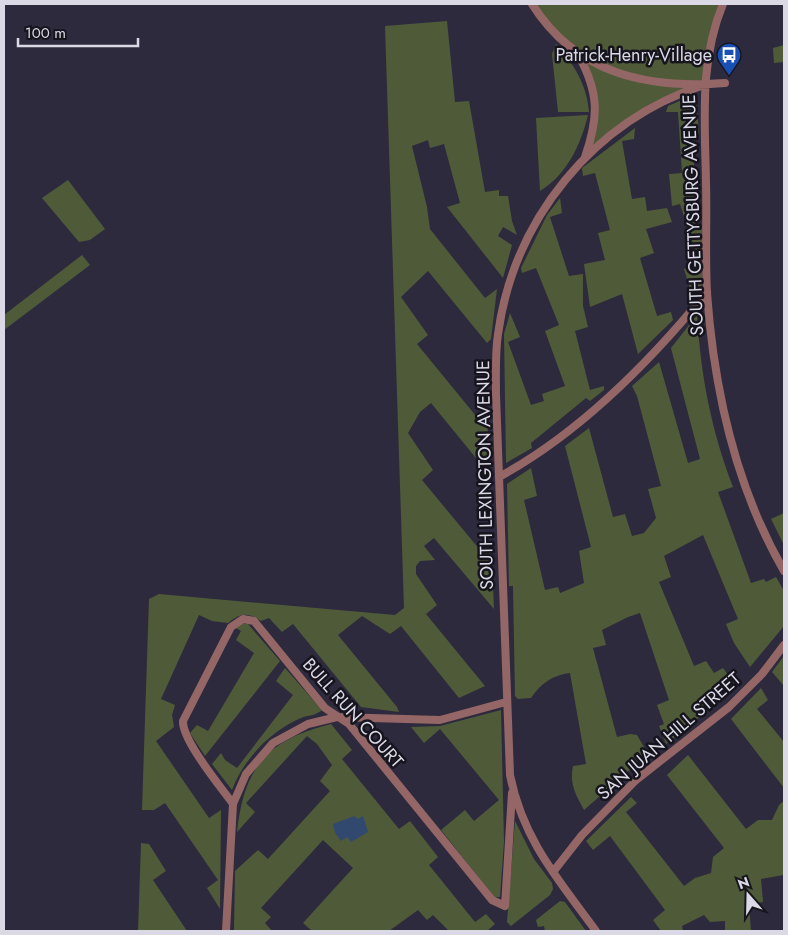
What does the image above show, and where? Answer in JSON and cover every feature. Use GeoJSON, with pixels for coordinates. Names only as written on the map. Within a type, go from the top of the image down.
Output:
{"type":"FeatureCollection","features":[{"type":"Feature","properties":{"kind":"street"},"geometry":{"type":"LineString","coordinates":[[532,4],[560,39],[578,54],[602,67],[631,77],[669,83],[704,85],[725,82]]}},
{"type":"Feature","properties":{"kind":"street","name":"SOUTH GETTYSBURG AVENUE"},"geometry":{"type":"LineString","coordinates":[[723,4],[709,44],[704,85],[707,292],[716,374],[731,443],[757,518],[784,571]]}},
{"type":"Feature","properties":{"kind":"street"},"geometry":{"type":"LineString","coordinates":[[578,54],[589,76],[595,100],[594,129],[584,158]]}},
{"type":"Feature","properties":{"kind":"street","name":"SOUTH LEXINGTON AVENUE"},"geometry":{"type":"LineString","coordinates":[[596,931],[553,872],[529,834],[513,788],[508,759],[496,357],[498,334],[510,280],[518,257],[541,212],[566,177],[584,158],[614,132],[648,109],[683,92],[704,85]]}},
{"type":"Feature","properties":{"kind":"street"},"geometry":{"type":"LineString","coordinates":[[499,477],[554,441],[608,398],[685,319],[707,292]]}},
{"type":"Feature","properties":{"kind":"street","name":"BULL RUN COURT"},"geometry":{"type":"LineString","coordinates":[[233,804],[188,739],[183,727],[183,721],[236,622],[243,619],[254,621],[325,708],[348,724],[492,900],[505,906],[513,788]]}},
{"type":"Feature","properties":{"kind":"street","name":"SAN JUAN HILL STREET"},"geometry":{"type":"LineString","coordinates":[[553,872],[582,834],[623,794],[729,707],[762,674],[784,645]]}},
{"type":"Feature","properties":{"kind":"street"},"geometry":{"type":"LineString","coordinates":[[226,931],[233,804],[246,774],[273,743],[308,724],[337,717],[440,720],[506,702]]}},
{"type":"Feature","properties":{"kind":"green space"},"geometry":{"type":"Polygon","coordinates":[[[532,4],[723,4],[704,85],[648,109],[584,158],[596,115],[583,64],[532,4]]]}},
{"type":"Feature","properties":{"kind":"green space"},"geometry":{"type":"Polygon","coordinates":[[[447,21],[455,102],[469,101],[485,192],[499,190],[499,196],[508,196],[512,221],[517,235],[503,227],[498,236],[512,245],[503,278],[447,207],[460,203],[444,144],[430,148],[428,140],[412,146],[427,207],[430,229],[485,298],[497,289],[491,339],[487,343],[428,271],[401,297],[428,335],[417,344],[476,416],[487,407],[489,474],[431,403],[420,412],[408,433],[433,470],[422,480],[480,550],[491,541],[494,609],[434,538],[424,546],[435,560],[420,561],[416,566],[416,574],[437,605],[426,614],[485,686],[459,698],[401,626],[390,634],[362,616],[338,635],[397,707],[399,712],[361,707],[293,624],[282,632],[269,618],[261,621],[252,616],[244,615],[228,623],[212,621],[199,615],[161,699],[175,705],[172,715],[174,727],[156,741],[209,818],[221,810],[220,909],[207,888],[218,880],[165,803],[154,810],[142,810],[149,599],[159,594],[395,615],[404,608],[385,26],[447,21]]]}},
{"type":"Feature","properties":{"kind":"green space"},"geometry":{"type":"Polygon","coordinates":[[[556,44],[578,75],[586,93],[589,112],[558,112],[552,54],[556,44]]]}},
{"type":"Feature","properties":{"kind":"green space"},"geometry":{"type":"Polygon","coordinates":[[[784,45],[784,62],[774,63],[773,48],[784,45]]]}},
{"type":"Feature","properties":{"kind":"green space"},"geometry":{"type":"Polygon","coordinates":[[[696,94],[699,134],[693,134],[696,225],[702,226],[702,285],[692,295],[684,269],[699,263],[680,204],[672,206],[669,174],[682,173],[678,112],[666,112],[668,106],[696,94]]]}},
{"type":"Feature","properties":{"kind":"green space"},"geometry":{"type":"Polygon","coordinates":[[[588,115],[572,158],[558,176],[540,191],[536,118],[588,115]]]}},
{"type":"Feature","properties":{"kind":"green space"},"geometry":{"type":"Polygon","coordinates":[[[635,128],[634,139],[622,141],[632,199],[645,197],[647,211],[667,208],[672,222],[646,229],[654,253],[640,258],[657,316],[671,312],[673,320],[638,354],[622,294],[590,307],[584,264],[605,260],[598,233],[610,230],[595,173],[583,176],[582,168],[635,128]]]}},
{"type":"Feature","properties":{"kind":"green space"},"geometry":{"type":"Polygon","coordinates":[[[68,180],[105,229],[90,240],[79,242],[42,198],[68,180]]]}},
{"type":"Feature","properties":{"kind":"green space"},"geometry":{"type":"Polygon","coordinates":[[[560,198],[562,213],[550,217],[569,276],[583,274],[583,306],[588,327],[575,331],[590,390],[604,386],[604,390],[590,401],[586,398],[531,443],[532,448],[506,463],[504,334],[510,313],[520,337],[508,342],[531,405],[544,401],[542,394],[565,386],[545,331],[559,325],[536,268],[522,273],[521,268],[547,215],[560,198]]]}},
{"type":"Feature","properties":{"kind":"green space"},"geometry":{"type":"Polygon","coordinates":[[[82,255],[90,265],[4,330],[4,315],[82,255]]]}},
{"type":"Feature","properties":{"kind":"green space"},"geometry":{"type":"Polygon","coordinates":[[[697,315],[701,360],[708,402],[725,466],[733,487],[718,492],[751,583],[764,579],[766,582],[776,577],[784,591],[784,626],[750,667],[734,643],[726,624],[738,619],[703,535],[664,556],[671,577],[659,582],[694,666],[706,661],[714,673],[723,668],[737,687],[666,744],[659,726],[664,724],[657,705],[669,700],[640,613],[602,630],[606,645],[593,648],[617,737],[630,734],[637,735],[648,754],[584,810],[576,794],[572,778],[573,766],[586,764],[570,673],[548,681],[531,698],[518,699],[515,696],[513,586],[509,586],[507,484],[531,468],[537,496],[524,500],[545,590],[558,587],[560,593],[584,583],[579,551],[591,547],[565,446],[589,428],[613,517],[625,514],[632,536],[644,533],[656,518],[648,489],[661,486],[637,396],[632,386],[659,362],[688,463],[700,459],[671,348],[697,315]]]}},
{"type":"Feature","properties":{"kind":"green space"},"geometry":{"type":"Polygon","coordinates":[[[784,513],[784,545],[771,519],[784,513]]]}},
{"type":"Feature","properties":{"kind":"green space"},"geometry":{"type":"Polygon","coordinates":[[[242,624],[248,624],[280,661],[205,756],[190,733],[197,725],[208,731],[254,653],[236,640],[241,631],[236,628],[242,624]]]}},
{"type":"Feature","properties":{"kind":"green space"},"geometry":{"type":"Polygon","coordinates":[[[784,656],[784,686],[772,672],[784,656]]]}},
{"type":"Feature","properties":{"kind":"green space"},"geometry":{"type":"Polygon","coordinates":[[[285,668],[322,710],[301,718],[268,739],[250,757],[232,790],[212,764],[221,753],[225,760],[237,768],[293,695],[276,681],[285,668]]]}},
{"type":"Feature","properties":{"kind":"green space"},"geometry":{"type":"Polygon","coordinates":[[[761,688],[768,700],[757,709],[784,742],[784,788],[731,719],[761,688]]]}},
{"type":"Feature","properties":{"kind":"green space"},"geometry":{"type":"Polygon","coordinates":[[[501,710],[504,842],[500,897],[494,897],[441,830],[465,810],[474,821],[499,800],[440,729],[424,743],[411,727],[440,726],[501,710]]]}},
{"type":"Feature","properties":{"kind":"green space"},"geometry":{"type":"Polygon","coordinates":[[[331,724],[352,750],[342,759],[399,829],[410,821],[438,857],[429,865],[475,922],[486,914],[495,924],[487,931],[449,931],[433,915],[427,920],[418,910],[389,931],[312,931],[303,923],[353,868],[323,840],[261,908],[271,917],[265,923],[272,931],[234,931],[235,871],[258,850],[268,859],[330,791],[320,781],[332,765],[317,744],[307,736],[246,803],[255,812],[237,832],[240,809],[253,773],[275,748],[290,738],[331,724]]]}},
{"type":"Feature","properties":{"kind":"green space"},"geometry":{"type":"Polygon","coordinates":[[[688,755],[746,829],[758,820],[772,820],[779,805],[784,801],[784,875],[761,879],[763,902],[749,904],[751,931],[725,931],[725,921],[710,922],[704,915],[682,926],[683,931],[661,931],[653,920],[665,910],[610,836],[593,850],[586,841],[631,797],[637,803],[626,812],[684,886],[695,878],[711,873],[713,857],[724,848],[667,775],[688,755]]]}},
{"type":"Feature","properties":{"kind":"green space"},"geometry":{"type":"Polygon","coordinates":[[[515,821],[534,859],[552,883],[553,889],[550,895],[511,926],[507,922],[515,821]]]}},
{"type":"Feature","properties":{"kind":"green space"},"geometry":{"type":"Polygon","coordinates":[[[141,843],[149,844],[166,871],[153,880],[187,931],[138,931],[141,843]]]}},
{"type":"Feature","properties":{"kind":"green space"},"geometry":{"type":"Polygon","coordinates":[[[560,901],[565,902],[586,931],[545,931],[544,926],[538,927],[536,920],[560,901]]]}},
{"type":"Feature","properties":{"kind":"water"},"geometry":{"type":"Polygon","coordinates":[[[354,816],[358,819],[363,816],[368,832],[351,842],[347,837],[341,841],[335,833],[333,824],[354,816]]]}},
{"type":"Feature","properties":{"kind":"place","name":"Patrick-Henry-Village"},"geometry":{"type":"Point","coordinates":[729,76]}}]}
